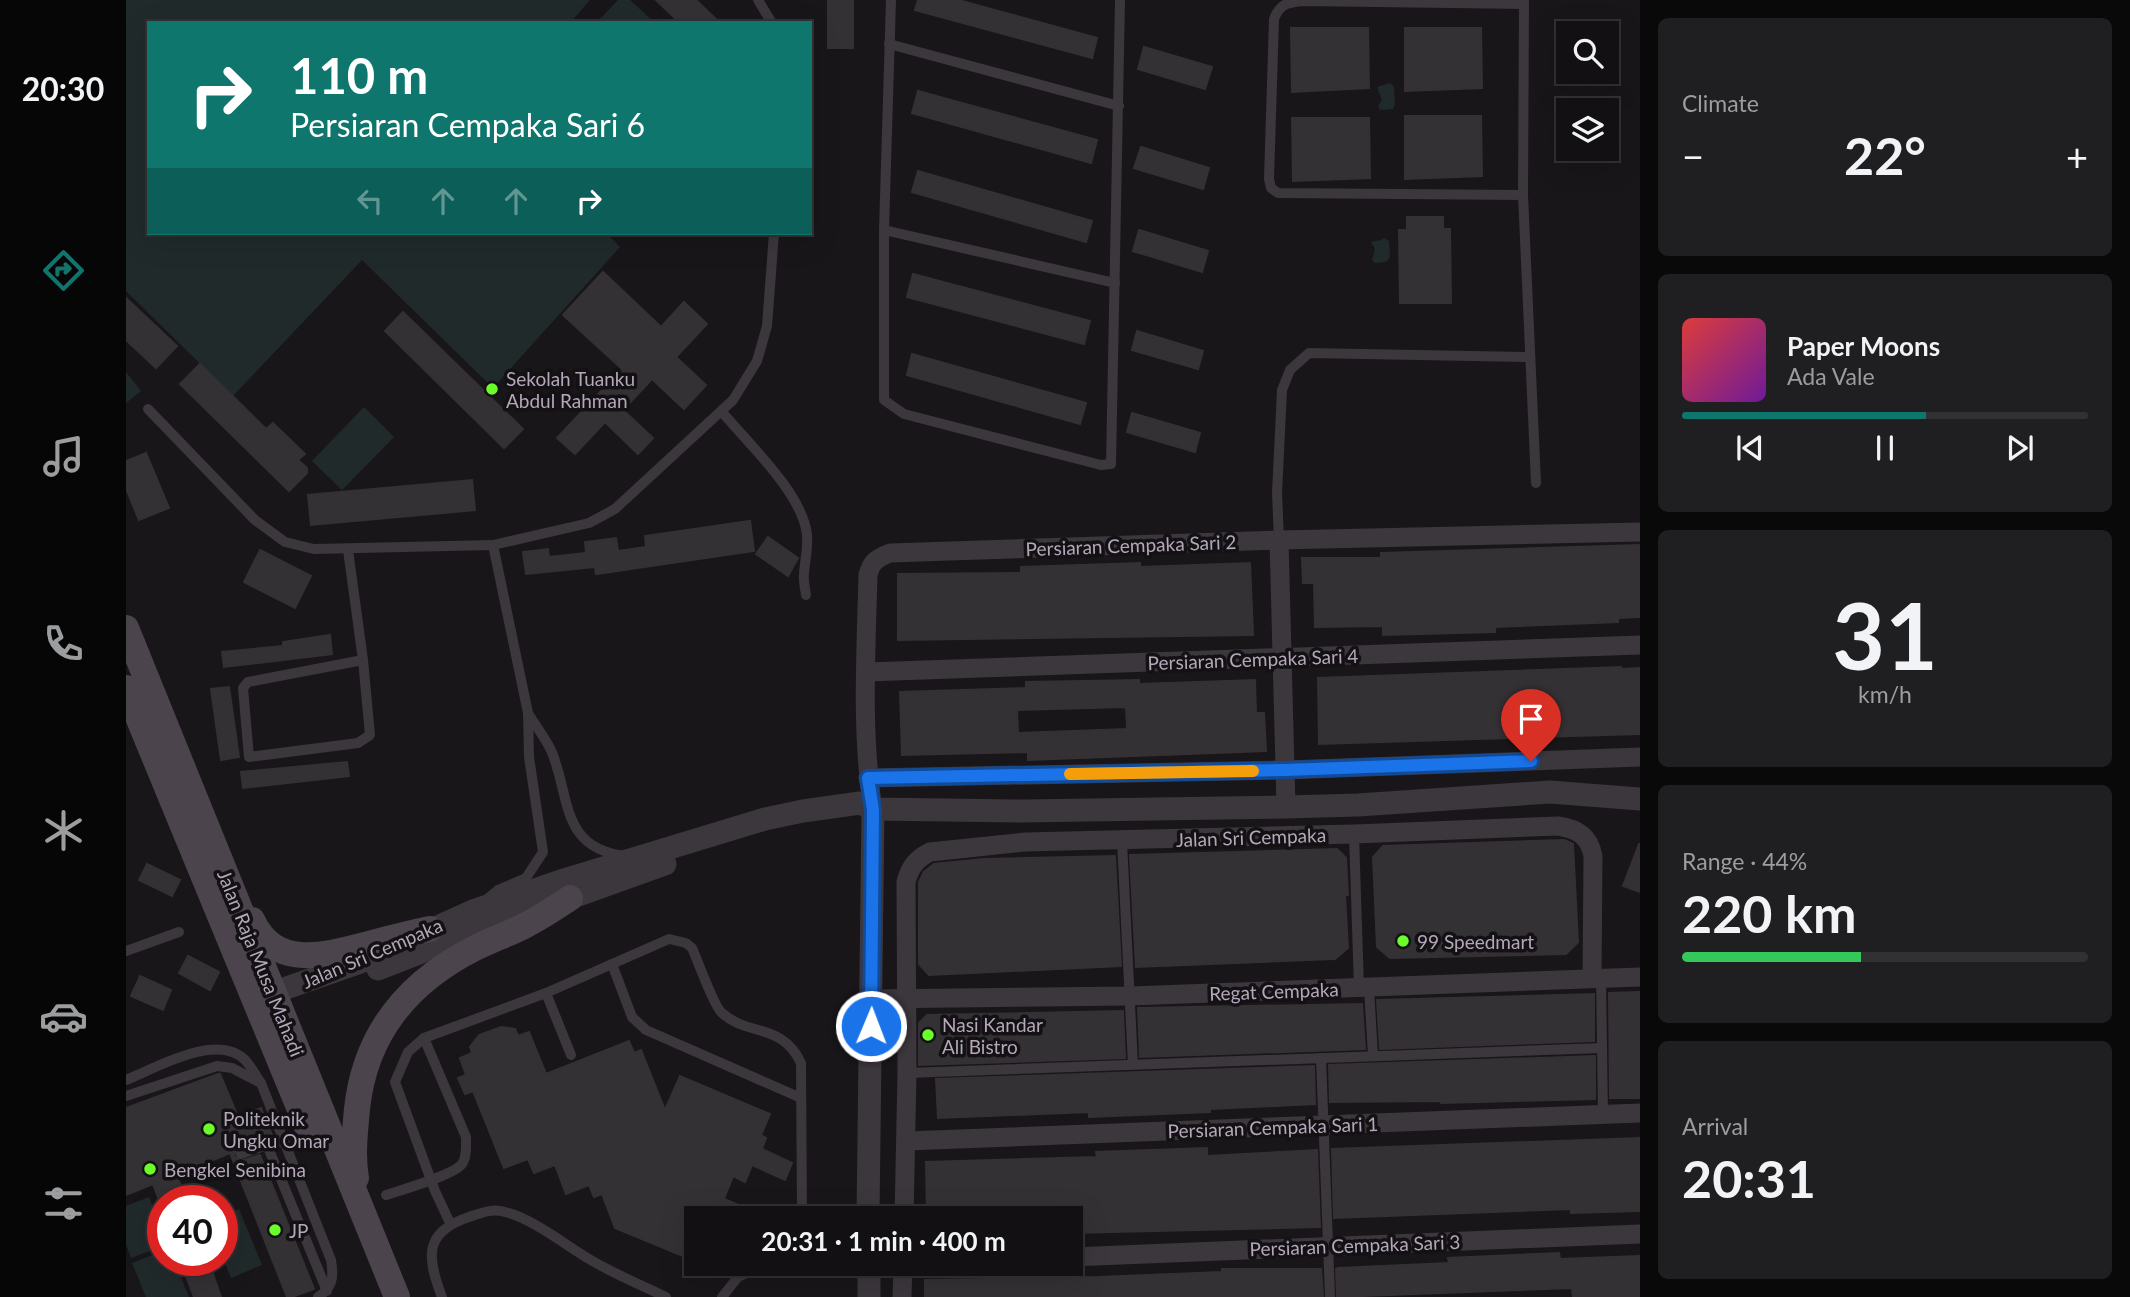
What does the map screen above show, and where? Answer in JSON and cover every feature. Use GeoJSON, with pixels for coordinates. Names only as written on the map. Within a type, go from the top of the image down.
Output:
{"type":"FeatureCollection","features":[{"type":"Feature","properties":{"kind":"main road","name":"Jalan Raja Musa Mahadi"},"geometry":{"type":"LineString","coordinates":[[126,628],[231,887],[269,1003],[379,1297]]}},
{"type":"Feature","properties":{"kind":"main road","name":"Jalan Raja Musa Mahadi"},"geometry":{"type":"LineString","coordinates":[[126,688],[269,1003],[397,1297]]}},
{"type":"Feature","properties":{"kind":"main road"},"geometry":{"type":"LineString","coordinates":[[231,887],[240,894],[257,931],[269,945],[288,953],[326,955],[430,929]]}},
{"type":"Feature","properties":{"kind":"main road"},"geometry":{"type":"LineString","coordinates":[[361,1210],[354,1163],[360,1083],[367,1057],[390,1016],[409,995],[443,966],[474,948],[523,926],[570,898]]}},
{"type":"Feature","properties":{"kind":"street","name":"Persiaran Cempaka Sari 2"},"geometry":{"type":"LineString","coordinates":[[873,810],[868,778],[866,673],[868,575],[871,565],[878,557],[890,553],[1279,540],[1640,532]]}},
{"type":"Feature","properties":{"kind":"street"},"geometry":{"type":"LineString","coordinates":[[1279,540],[1286,807]]}},
{"type":"Feature","properties":{"kind":"street","name":"Persiaran Cempaka Sari 4"},"geometry":{"type":"LineString","coordinates":[[866,673],[1640,645]]}},
{"type":"Feature","properties":{"kind":"street"},"geometry":{"type":"LineString","coordinates":[[868,778],[1285,770],[1640,757]]}},
{"type":"Feature","properties":{"kind":"street","name":"Jalan Sri Cempaka"},"geometry":{"type":"LineString","coordinates":[[269,1003],[473,911],[639,857],[765,819],[803,811],[860,803],[873,810],[1286,807],[1550,792],[1640,799]]}},
{"type":"Feature","properties":{"kind":"street"},"geometry":{"type":"LineString","coordinates":[[1358,805],[1367,826],[1380,833]]}},
{"type":"Feature","properties":{"kind":"street"},"geometry":{"type":"LineString","coordinates":[[1334,834],[1346,827],[1358,805]]}},
{"type":"Feature","properties":{"kind":"street"},"geometry":{"type":"LineString","coordinates":[[868,1206],[873,810]]}},
{"type":"Feature","properties":{"kind":"street","name":"Jalan Sri Cempaka"},"geometry":{"type":"LineString","coordinates":[[269,1003],[701,850],[813,821],[864,815],[873,810]]}},
{"type":"Feature","properties":{"kind":"street"},"geometry":{"type":"LineString","coordinates":[[1022,811],[1025,842]]}},
{"type":"Feature","properties":{"kind":"street","name":"Jalan Sri Cempaka"},"geometry":{"type":"LineString","coordinates":[[907,1000],[906,882],[909,869],[918,858],[930,852],[1025,842],[1558,826],[1571,828],[1583,834],[1590,843],[1593,856],[1597,978]]}},
{"type":"Feature","properties":{"kind":"street","name":"Regat Cempaka"},"geometry":{"type":"LineString","coordinates":[[872,999],[1130,996],[1640,977]]}},
{"type":"Feature","properties":{"kind":"street"},"geometry":{"type":"LineString","coordinates":[[904,1206],[907,1000]]}},
{"type":"Feature","properties":{"kind":"street","name":"Persiaran Cempaka Sari 1"},"geometry":{"type":"LineString","coordinates":[[906,1141],[1640,1113]]}},
{"type":"Feature","properties":{"kind":"street","name":"Persiaran Cempaka Sari 3"},"geometry":{"type":"LineString","coordinates":[[1083,1255],[1640,1234]]}},
{"type":"Feature","properties":{"kind":"street"},"geometry":{"type":"LineString","coordinates":[[869,1276],[869,1297]]}},
{"type":"Feature","properties":{"kind":"street"},"geometry":{"type":"LineString","coordinates":[[902,1297],[903,1276]]}},
{"type":"Feature","properties":{"kind":"lane"},"geometry":{"type":"LineString","coordinates":[[758,0],[771,21]]}},
{"type":"Feature","properties":{"kind":"lane"},"geometry":{"type":"LineString","coordinates":[[891,0],[884,230],[884,400],[904,414],[1101,466],[1111,464],[1120,0]]}},
{"type":"Feature","properties":{"kind":"lane"},"geometry":{"type":"LineString","coordinates":[[1523,195],[1278,193],[1270,188],[1274,19],[1279,7],[1302,1],[1524,2],[1523,195],[1536,483]]}},
{"type":"Feature","properties":{"kind":"lane"},"geometry":{"type":"LineString","coordinates":[[889,44],[1119,106]]}},
{"type":"Feature","properties":{"kind":"lane"},"geometry":{"type":"LineString","coordinates":[[884,230],[1115,283]]}},
{"type":"Feature","properties":{"kind":"lane"},"geometry":{"type":"LineString","coordinates":[[148,409],[255,520],[285,542],[314,549],[348,550],[493,545],[589,523],[615,509],[733,400],[757,361],[767,326],[774,235]]}},
{"type":"Feature","properties":{"kind":"lane"},"geometry":{"type":"LineString","coordinates":[[1279,540],[1277,493],[1282,390],[1290,370],[1309,353],[1529,357]]}},
{"type":"Feature","properties":{"kind":"lane"},"geometry":{"type":"LineString","coordinates":[[722,412],[788,489],[800,509],[807,533],[807,555],[803,574],[806,595]]}},
{"type":"Feature","properties":{"kind":"lane"},"geometry":{"type":"LineString","coordinates":[[473,911],[498,890],[526,878],[543,852],[529,757],[528,713],[493,545]]}},
{"type":"Feature","properties":{"kind":"lane"},"geometry":{"type":"LineString","coordinates":[[348,550],[363,660],[370,735],[358,743],[249,757],[243,688],[248,682],[363,660]]}},
{"type":"Feature","properties":{"kind":"lane"},"geometry":{"type":"LineString","coordinates":[[528,713],[553,754],[570,819],[583,838],[618,855],[639,857]]}},
{"type":"Feature","properties":{"kind":"lane"},"geometry":{"type":"LineString","coordinates":[[1354,834],[1364,989],[1373,1056]]}},
{"type":"Feature","properties":{"kind":"lane"},"geometry":{"type":"LineString","coordinates":[[1122,841],[1133,1065]]}},
{"type":"Feature","properties":{"kind":"lane"},"geometry":{"type":"LineString","coordinates":[[126,951],[179,932]]}},
{"type":"Feature","properties":{"kind":"lane"},"geometry":{"type":"LineString","coordinates":[[450,1223],[435,1191],[395,1082],[408,1052],[424,1038],[546,993],[669,939],[685,943],[692,948],[720,1011],[783,1039],[794,1049],[801,1063],[802,1206]]}},
{"type":"Feature","properties":{"kind":"lane"},"geometry":{"type":"LineString","coordinates":[[612,964],[632,1017],[646,1030],[801,1098]]}},
{"type":"Feature","properties":{"kind":"lane"},"geometry":{"type":"LineString","coordinates":[[1597,978],[1603,1114]]}},
{"type":"Feature","properties":{"kind":"lane"},"geometry":{"type":"LineString","coordinates":[[546,993],[571,1055]]}},
{"type":"Feature","properties":{"kind":"lane"},"geometry":{"type":"LineString","coordinates":[[386,1195],[452,1173],[463,1164],[466,1137],[424,1038]]}},
{"type":"Feature","properties":{"kind":"lane"},"geometry":{"type":"LineString","coordinates":[[907,1073],[1602,1048]]}},
{"type":"Feature","properties":{"kind":"lane"},"geometry":{"type":"LineString","coordinates":[[126,1080],[201,1049],[225,1049],[244,1059],[261,1083],[331,1260],[334,1277],[323,1294]]}},
{"type":"Feature","properties":{"kind":"lane"},"geometry":{"type":"LineString","coordinates":[[1321,1058],[1330,1297]]}},
{"type":"Feature","properties":{"kind":"lane"},"geometry":{"type":"LineString","coordinates":[[126,1096],[217,1066],[232,1068],[261,1083]]}},
{"type":"Feature","properties":{"kind":"lane"},"geometry":{"type":"LineString","coordinates":[[241,1154],[284,1141]]}},
{"type":"Feature","properties":{"kind":"lane"},"geometry":{"type":"LineString","coordinates":[[267,1145],[323,1294]]}},
{"type":"Feature","properties":{"kind":"lane"},"geometry":{"type":"LineString","coordinates":[[442,1297],[433,1272],[432,1250],[440,1232],[450,1223],[490,1210],[518,1216],[593,1261],[666,1297]]}},
{"type":"Feature","properties":{"kind":"lane"},"geometry":{"type":"LineString","coordinates":[[722,1297],[740,1276]]}},
{"type":"Feature","properties":{"kind":"shaded area"},"geometry":{"type":"Polygon","coordinates":[[[126,0],[590,0],[572,21],[147,21],[147,235],[608,235],[620,247],[493,388],[362,260],[233,396],[126,291],[126,0]]]}},
{"type":"Feature","properties":{"kind":"shaded area"},"geometry":{"type":"Polygon","coordinates":[[[618,0],[630,0],[653,21],[602,21],[600,19],[618,0]]]}},
{"type":"Feature","properties":{"kind":"shaded area"},"geometry":{"type":"Polygon","coordinates":[[[1390,83],[1394,87],[1395,104],[1393,109],[1380,110],[1378,106],[1382,100],[1377,87],[1390,83]]]}},
{"type":"Feature","properties":{"kind":"shaded area"},"geometry":{"type":"Polygon","coordinates":[[[1384,238],[1389,241],[1390,257],[1386,262],[1375,263],[1372,260],[1375,249],[1371,242],[1384,238]]]}},
{"type":"Feature","properties":{"kind":"shaded area"},"geometry":{"type":"Polygon","coordinates":[[[126,372],[141,391],[126,403],[126,372]]]}},
{"type":"Feature","properties":{"kind":"shaded area"},"geometry":{"type":"Polygon","coordinates":[[[364,407],[394,437],[342,490],[312,461],[364,407]]]}},
{"type":"Feature","properties":{"kind":"shaded area"},"geometry":{"type":"Polygon","coordinates":[[[147,1198],[147,1252],[131,1258],[126,1244],[126,1206],[147,1198]]]}},
{"type":"Feature","properties":{"kind":"shaded area"},"geometry":{"type":"Polygon","coordinates":[[[238,1209],[262,1265],[238,1275],[238,1209]]]}},
{"type":"Feature","properties":{"kind":"shaded area"},"geometry":{"type":"Polygon","coordinates":[[[147,1257],[147,1276],[180,1276],[189,1297],[146,1297],[132,1263],[147,1257]]]}},
{"type":"Feature","properties":{"kind":"building"},"geometry":{"type":"Polygon","coordinates":[[[656,0],[696,0],[718,21],[678,21],[656,0]]]}},
{"type":"Feature","properties":{"kind":"building"},"geometry":{"type":"Polygon","coordinates":[[[828,0],[853,0],[853,48],[828,48],[828,0]]]}},
{"type":"Feature","properties":{"kind":"building"},"geometry":{"type":"Polygon","coordinates":[[[918,0],[958,0],[1097,38],[1092,58],[915,10],[918,0]]]}},
{"type":"Feature","properties":{"kind":"building"},"geometry":{"type":"Polygon","coordinates":[[[1291,28],[1368,28],[1369,88],[1292,92],[1291,28]]]}},
{"type":"Feature","properties":{"kind":"building"},"geometry":{"type":"Polygon","coordinates":[[[1405,28],[1481,28],[1482,88],[1405,91],[1405,28]]]}},
{"type":"Feature","properties":{"kind":"building"},"geometry":{"type":"Polygon","coordinates":[[[1144,47],[1212,67],[1205,89],[1138,69],[1144,47]]]}},
{"type":"Feature","properties":{"kind":"building"},"geometry":{"type":"Polygon","coordinates":[[[918,91],[1097,140],[1091,163],[912,113],[918,91]]]}},
{"type":"Feature","properties":{"kind":"building"},"geometry":{"type":"Polygon","coordinates":[[[1405,116],[1481,116],[1482,176],[1405,179],[1405,116]]]}},
{"type":"Feature","properties":{"kind":"building"},"geometry":{"type":"Polygon","coordinates":[[[1292,118],[1369,118],[1370,178],[1293,181],[1292,118]]]}},
{"type":"Feature","properties":{"kind":"building"},"geometry":{"type":"Polygon","coordinates":[[[1141,147],[1209,168],[1203,189],[1134,168],[1141,147]]]}},
{"type":"Feature","properties":{"kind":"building"},"geometry":{"type":"Polygon","coordinates":[[[918,171],[1092,221],[1086,242],[912,192],[918,171]]]}},
{"type":"Feature","properties":{"kind":"building"},"geometry":{"type":"Polygon","coordinates":[[[1407,217],[1443,217],[1443,229],[1450,229],[1451,303],[1400,303],[1399,230],[1407,230],[1407,217]]]}},
{"type":"Feature","properties":{"kind":"building"},"geometry":{"type":"Polygon","coordinates":[[[1139,230],[1208,251],[1202,272],[1133,251],[1139,230]]]}},
{"type":"Feature","properties":{"kind":"building"},"geometry":{"type":"Polygon","coordinates":[[[603,272],[661,327],[684,302],[707,324],[676,357],[706,385],[684,409],[652,379],[623,410],[653,438],[638,454],[605,422],[575,454],[557,438],[622,369],[563,315],[603,272]]]}},
{"type":"Feature","properties":{"kind":"building"},"geometry":{"type":"Polygon","coordinates":[[[913,274],[1090,321],[1084,344],[907,297],[913,274]]]}},
{"type":"Feature","properties":{"kind":"building"},"geometry":{"type":"Polygon","coordinates":[[[126,298],[177,346],[156,368],[126,340],[126,298]]]}},
{"type":"Feature","properties":{"kind":"building"},"geometry":{"type":"Polygon","coordinates":[[[403,312],[523,429],[504,448],[385,331],[403,312]]]}},
{"type":"Feature","properties":{"kind":"building"},"geometry":{"type":"Polygon","coordinates":[[[1137,331],[1203,351],[1198,369],[1132,350],[1137,331]]]}},
{"type":"Feature","properties":{"kind":"building"},"geometry":{"type":"Polygon","coordinates":[[[912,354],[1086,403],[1080,424],[907,375],[912,354]]]}},
{"type":"Feature","properties":{"kind":"building"},"geometry":{"type":"Polygon","coordinates":[[[200,364],[266,429],[273,423],[305,454],[298,460],[307,468],[307,473],[289,491],[180,384],[200,364]]]}},
{"type":"Feature","properties":{"kind":"building"},"geometry":{"type":"Polygon","coordinates":[[[1132,413],[1200,433],[1195,452],[1127,432],[1132,413]]]}},
{"type":"Feature","properties":{"kind":"building"},"geometry":{"type":"Polygon","coordinates":[[[146,453],[169,508],[139,520],[126,488],[126,461],[146,453]]]}},
{"type":"Feature","properties":{"kind":"building"},"geometry":{"type":"Polygon","coordinates":[[[472,480],[475,510],[311,525],[308,495],[472,480]]]}},
{"type":"Feature","properties":{"kind":"building"},"geometry":{"type":"Polygon","coordinates":[[[750,521],[754,551],[596,574],[595,567],[526,574],[523,552],[548,549],[549,557],[586,553],[585,542],[616,538],[618,551],[646,547],[645,536],[750,521]]]}},
{"type":"Feature","properties":{"kind":"building"},"geometry":{"type":"Polygon","coordinates":[[[768,537],[798,558],[788,576],[756,554],[768,537]]]}},
{"type":"Feature","properties":{"kind":"building"},"geometry":{"type":"Polygon","coordinates":[[[1640,545],[1640,617],[1618,618],[1618,622],[1495,627],[1495,632],[1383,635],[1383,626],[1315,627],[1314,583],[1303,583],[1302,558],[1381,558],[1381,553],[1640,545]]]}},
{"type":"Feature","properties":{"kind":"building"},"geometry":{"type":"Polygon","coordinates":[[[260,550],[311,576],[295,608],[244,582],[260,550]]]}},
{"type":"Feature","properties":{"kind":"building"},"geometry":{"type":"Polygon","coordinates":[[[1140,563],[1140,567],[1250,563],[1253,635],[898,640],[898,574],[1021,573],[1021,567],[1140,563]]]}},
{"type":"Feature","properties":{"kind":"building"},"geometry":{"type":"Polygon","coordinates":[[[330,635],[332,654],[224,667],[222,652],[283,646],[283,642],[330,635]]]}},
{"type":"Feature","properties":{"kind":"building"},"geometry":{"type":"Polygon","coordinates":[[[1640,668],[1640,734],[1319,744],[1318,678],[1640,668]]]}},
{"type":"Feature","properties":{"kind":"building"},"geometry":{"type":"Polygon","coordinates":[[[1139,680],[1139,684],[1255,680],[1256,713],[1264,713],[1266,751],[1028,760],[1028,752],[902,755],[900,692],[1026,688],[1026,682],[1139,680]],[[1126,707],[1017,710],[1018,733],[1127,729],[1126,707]]]}},
{"type":"Feature","properties":{"kind":"building"},"geometry":{"type":"Polygon","coordinates":[[[229,687],[239,757],[221,760],[211,689],[229,687]]]}},
{"type":"Feature","properties":{"kind":"building"},"geometry":{"type":"Polygon","coordinates":[[[347,762],[349,776],[243,788],[241,772],[347,762]]]}},
{"type":"Feature","properties":{"kind":"building"},"geometry":{"type":"Polygon","coordinates":[[[1564,840],[1573,844],[1578,942],[1566,954],[1390,958],[1377,947],[1373,857],[1383,846],[1564,840]]]}},
{"type":"Feature","properties":{"kind":"building"},"geometry":{"type":"Polygon","coordinates":[[[1640,844],[1640,892],[1623,886],[1640,844]]]}},
{"type":"Feature","properties":{"kind":"building"},"geometry":{"type":"Polygon","coordinates":[[[1337,849],[1346,858],[1348,948],[1335,959],[1136,967],[1130,855],[1337,849]]]}},
{"type":"Feature","properties":{"kind":"building"},"geometry":{"type":"Polygon","coordinates":[[[1115,856],[1121,966],[929,975],[919,964],[919,882],[924,872],[934,864],[984,859],[1115,856]]]}},
{"type":"Feature","properties":{"kind":"building"},"geometry":{"type":"Polygon","coordinates":[[[147,864],[180,880],[172,896],[139,880],[147,864]]]}},
{"type":"Feature","properties":{"kind":"building"},"geometry":{"type":"Polygon","coordinates":[[[188,956],[219,972],[210,990],[179,973],[188,956]]]}},
{"type":"Feature","properties":{"kind":"building"},"geometry":{"type":"Polygon","coordinates":[[[140,976],[171,990],[163,1010],[131,996],[140,976]]]}},
{"type":"Feature","properties":{"kind":"building"},"geometry":{"type":"Polygon","coordinates":[[[1640,992],[1640,1098],[1610,1098],[1609,993],[1640,992]]]}},
{"type":"Feature","properties":{"kind":"building"},"geometry":{"type":"Polygon","coordinates":[[[1594,994],[1594,1041],[1380,1049],[1377,1000],[1594,994]]]}},
{"type":"Feature","properties":{"kind":"building"},"geometry":{"type":"Polygon","coordinates":[[[1362,1004],[1365,1049],[1140,1057],[1138,1008],[1362,1004]]]}},
{"type":"Feature","properties":{"kind":"building"},"geometry":{"type":"Polygon","coordinates":[[[1123,1011],[1125,1058],[919,1065],[919,1023],[927,1015],[1123,1011]]]}},
{"type":"Feature","properties":{"kind":"building"},"geometry":{"type":"Polygon","coordinates":[[[501,1027],[515,1029],[518,1036],[529,1032],[546,1074],[629,1041],[634,1053],[641,1050],[665,1110],[680,1076],[770,1114],[761,1135],[766,1138],[762,1149],[792,1163],[785,1180],[752,1165],[745,1182],[733,1176],[724,1199],[741,1206],[684,1206],[684,1257],[615,1228],[602,1194],[594,1197],[589,1185],[566,1194],[555,1165],[534,1173],[528,1159],[504,1168],[473,1091],[465,1094],[458,1078],[466,1075],[460,1058],[472,1053],[470,1047],[479,1035],[501,1027]]]}},
{"type":"Feature","properties":{"kind":"building"},"geometry":{"type":"Polygon","coordinates":[[[1595,1056],[1595,1099],[1441,1103],[1330,1102],[1329,1065],[1595,1056]]]}},
{"type":"Feature","properties":{"kind":"building"},"geometry":{"type":"Polygon","coordinates":[[[1314,1066],[1315,1104],[1089,1117],[1089,1112],[938,1118],[936,1079],[1314,1066]]]}},
{"type":"Feature","properties":{"kind":"building"},"geometry":{"type":"Polygon","coordinates":[[[220,1074],[238,1117],[261,1108],[272,1135],[238,1147],[234,1156],[240,1161],[260,1155],[314,1289],[287,1297],[230,1153],[177,1175],[181,1185],[147,1185],[126,1195],[126,1108],[220,1074]]]}},
{"type":"Feature","properties":{"kind":"building"},"geometry":{"type":"Polygon","coordinates":[[[1640,1138],[1640,1211],[1571,1213],[1571,1209],[1334,1218],[1332,1149],[1640,1138]]]}},
{"type":"Feature","properties":{"kind":"building"},"geometry":{"type":"Polygon","coordinates":[[[1207,1148],[1207,1156],[1317,1150],[1320,1227],[1083,1233],[1083,1206],[927,1206],[926,1162],[1097,1157],[1096,1152],[1207,1148]]]}},
{"type":"Feature","properties":{"kind":"building"},"geometry":{"type":"Polygon","coordinates":[[[1559,1253],[1560,1259],[1640,1256],[1640,1297],[1573,1297],[1572,1288],[1337,1297],[1338,1268],[1449,1263],[1448,1258],[1559,1253]]]}},
{"type":"Feature","properties":{"kind":"building"},"geometry":{"type":"Polygon","coordinates":[[[1222,1269],[1321,1269],[1323,1297],[925,1297],[925,1280],[1098,1277],[1222,1272],[1222,1269]]]}},
{"type":"Feature","properties":{"kind":"building"},"geometry":{"type":"Polygon","coordinates":[[[186,1276],[214,1276],[221,1297],[194,1297],[186,1276]]]}},
{"type":"Feature","properties":{"kind":"slow traffic"},"geometry":{"type":"LineString","coordinates":[[1070,774],[1253,771]]}},
{"type":"Feature","properties":{"kind":"place","name":"Sekolah Tuanku Abdul Rahman"},"geometry":{"type":"Point","coordinates":[492,389]}},
{"type":"Feature","properties":{"kind":"place","name":"99 Speedmart"},"geometry":{"type":"Point","coordinates":[1403,941]}},
{"type":"Feature","properties":{"kind":"place","name":"Nasi Kandar Ali Bistro"},"geometry":{"type":"Point","coordinates":[928,1035]}},
{"type":"Feature","properties":{"kind":"place","name":"Politeknik Ungku Omar"},"geometry":{"type":"Point","coordinates":[209,1129]}},
{"type":"Feature","properties":{"kind":"place","name":"Bengkel Senibina"},"geometry":{"type":"Point","coordinates":[150,1169]}},
{"type":"Feature","properties":{"kind":"place","name":"JP"},"geometry":{"type":"Point","coordinates":[275,1230]}},
{"type":"Feature","properties":{"kind":"route"},"geometry":{"type":"LineString","coordinates":[[871,1026],[873,810],[868,778],[1285,770],[1531,761]]}}]}
